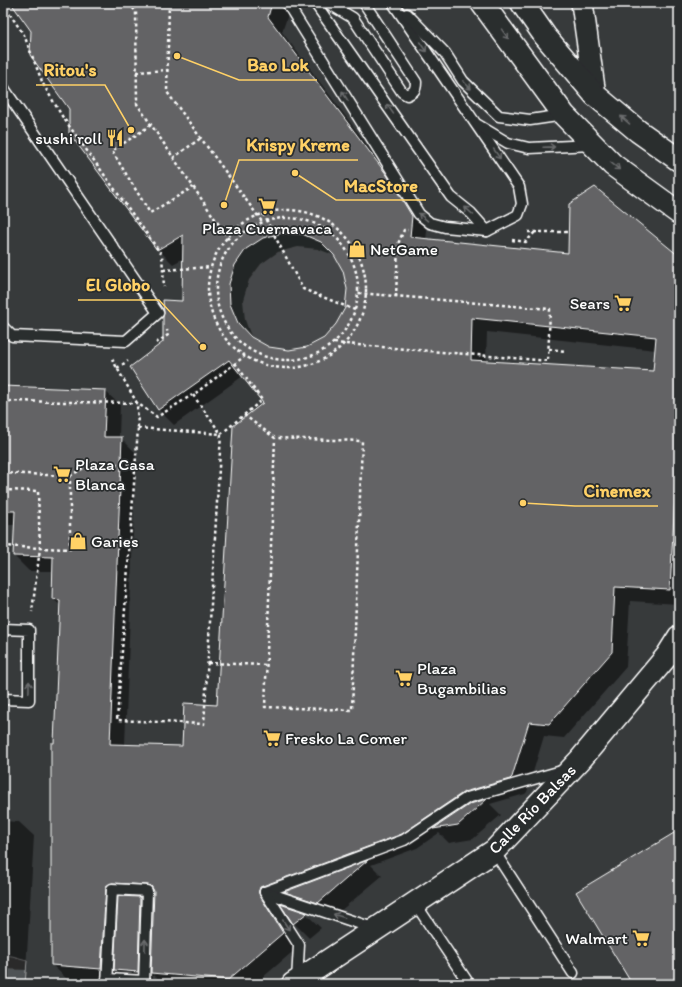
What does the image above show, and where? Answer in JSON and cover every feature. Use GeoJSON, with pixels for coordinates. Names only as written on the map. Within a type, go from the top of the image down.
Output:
{"type":"FeatureCollection","features":[{"type":"Feature","properties":{"kind":"street"},"geometry":{"type":"LineString","coordinates":[[482,3],[564,114],[593,145],[613,165],[679,213]]}},
{"type":"Feature","properties":{"kind":"street"},"geometry":{"type":"LineString","coordinates":[[522,3],[545,36],[596,95],[638,131],[679,160]]}},
{"type":"Feature","properties":{"kind":"street"},"geometry":{"type":"LineString","coordinates":[[582,3],[596,95]]}},
{"type":"Feature","properties":{"kind":"street","name":"Calle Río Balsas"},"geometry":{"type":"LineString","coordinates":[[295,983],[494,851],[573,768],[667,656],[679,637]]}},
{"type":"Feature","properties":{"kind":"lane"},"geometry":{"type":"LineString","coordinates":[[287,3],[419,214],[430,223],[445,228],[487,231],[518,216],[522,204],[519,187],[395,3]]}},
{"type":"Feature","properties":{"kind":"lane"},"geometry":{"type":"LineString","coordinates":[[315,3],[451,197],[471,213],[487,231]]}},
{"type":"Feature","properties":{"kind":"lane"},"geometry":{"type":"LineString","coordinates":[[328,3],[353,18],[402,92],[407,95],[413,93],[416,88],[416,82],[364,3]]}},
{"type":"Feature","properties":{"kind":"lane"},"geometry":{"type":"LineString","coordinates":[[395,3],[445,53],[463,81],[499,116],[530,120],[564,114]]}},
{"type":"Feature","properties":{"kind":"lane"},"geometry":{"type":"LineString","coordinates":[[3,87],[158,313],[126,341],[12,336],[3,327]]}},
{"type":"Feature","properties":{"kind":"lane"},"geometry":{"type":"LineString","coordinates":[[475,122],[508,143],[529,148],[593,145]]}},
{"type":"Feature","properties":{"kind":"lane"},"geometry":{"type":"LineString","coordinates":[[3,629],[29,630],[29,700],[3,699]]}},
{"type":"Feature","properties":{"kind":"lane"},"geometry":{"type":"LineString","coordinates":[[265,892],[404,840],[466,798],[573,768]]}},
{"type":"Feature","properties":{"kind":"lane"},"geometry":{"type":"LineString","coordinates":[[494,851],[573,973]]}},
{"type":"Feature","properties":{"kind":"lane"},"geometry":{"type":"LineString","coordinates":[[112,889],[147,891],[144,982],[107,982],[112,889]]}},
{"type":"Feature","properties":{"kind":"lane"},"geometry":{"type":"LineString","coordinates":[[265,892],[376,929]]}},
{"type":"Feature","properties":{"kind":"lane"},"geometry":{"type":"LineString","coordinates":[[265,892],[299,945],[295,983]]}},
{"type":"Feature","properties":{"kind":"lane"},"geometry":{"type":"LineString","coordinates":[[415,903],[469,984]]}},
{"type":"Feature","properties":{"kind":"path"},"geometry":{"type":"LineString","coordinates":[[129,3],[136,12],[137,104],[232,244]]}},
{"type":"Feature","properties":{"kind":"path"},"geometry":{"type":"LineString","coordinates":[[169,3],[167,92],[263,223]]}},
{"type":"Feature","properties":{"kind":"path"},"geometry":{"type":"LineString","coordinates":[[3,4],[24,35],[43,84],[62,116],[162,255],[165,292]]}},
{"type":"Feature","properties":{"kind":"path"},"geometry":{"type":"LineString","coordinates":[[136,72],[168,70]]}},
{"type":"Feature","properties":{"kind":"path"},"geometry":{"type":"LineString","coordinates":[[151,125],[112,151],[150,213],[193,187]]}},
{"type":"Feature","properties":{"kind":"path"},"geometry":{"type":"LineString","coordinates":[[173,158],[201,138]]}},
{"type":"Feature","properties":{"kind":"path"},"geometry":{"type":"LineString","coordinates":[[298,210],[323,218],[344,233],[360,255],[367,280],[365,306],[356,331],[338,351],[316,364],[290,369],[263,365],[240,353],[221,335],[210,311],[207,285],[211,267],[213,259],[227,237],[246,220],[271,211],[298,210]]}},
{"type":"Feature","properties":{"kind":"path"},"geometry":{"type":"LineString","coordinates":[[263,214],[303,290],[355,310]]}},
{"type":"Feature","properties":{"kind":"path"},"geometry":{"type":"LineString","coordinates":[[298,218],[320,225],[338,239],[352,258],[359,279],[358,302],[350,325],[334,343],[314,356],[290,361],[266,358],[245,347],[228,330],[218,308],[215,284],[221,261],[232,244],[253,226],[275,219],[298,218]]}},
{"type":"Feature","properties":{"kind":"path"},"geometry":{"type":"LineString","coordinates":[[396,297],[398,244],[404,230],[409,230]]}},
{"type":"Feature","properties":{"kind":"path"},"geometry":{"type":"LineString","coordinates":[[163,270],[211,267]]}},
{"type":"Feature","properties":{"kind":"path"},"geometry":{"type":"LineString","coordinates":[[334,343],[548,361],[550,309],[358,294]]}},
{"type":"Feature","properties":{"kind":"path"},"geometry":{"type":"LineString","coordinates":[[155,343],[168,335],[167,328]]}},
{"type":"Feature","properties":{"kind":"path"},"geometry":{"type":"LineString","coordinates":[[102,340],[137,403],[157,417],[193,395],[245,356]]}},
{"type":"Feature","properties":{"kind":"path"},"geometry":{"type":"LineString","coordinates":[[549,349],[566,351]]}},
{"type":"Feature","properties":{"kind":"path"},"geometry":{"type":"LineString","coordinates":[[117,368],[130,360]]}},
{"type":"Feature","properties":{"kind":"path"},"geometry":{"type":"LineString","coordinates":[[138,428],[221,434],[262,400],[235,363]]}},
{"type":"Feature","properties":{"kind":"path"},"geometry":{"type":"LineString","coordinates":[[137,403],[138,428],[136,464],[117,720],[204,724],[221,434],[193,395]]}},
{"type":"Feature","properties":{"kind":"path"},"geometry":{"type":"LineString","coordinates":[[3,401],[137,403]]}},
{"type":"Feature","properties":{"kind":"path"},"geometry":{"type":"LineString","coordinates":[[244,415],[275,438],[362,441],[352,710],[265,707],[275,438]]}},
{"type":"Feature","properties":{"kind":"path"},"geometry":{"type":"LineString","coordinates":[[3,473],[70,476],[90,464],[136,464]]}},
{"type":"Feature","properties":{"kind":"path"},"geometry":{"type":"LineString","coordinates":[[3,546],[70,549],[70,476]]}},
{"type":"Feature","properties":{"kind":"path"},"geometry":{"type":"LineString","coordinates":[[3,490],[38,491],[40,548],[29,630]]}},
{"type":"Feature","properties":{"kind":"path"},"geometry":{"type":"LineString","coordinates":[[208,663],[266,665]]}},
{"type":"Feature","properties":{"kind":"shaded area"},"geometry":{"type":"Polygon","coordinates":[[[288,233],[310,237],[320,242],[329,250],[337,259],[342,269],[346,291],[342,313],[337,323],[329,332],[320,340],[310,345],[288,349],[266,345],[256,340],[247,332],[239,323],[234,313],[230,291],[234,269],[239,259],[247,250],[256,242],[266,237],[288,233]]]}},
{"type":"Feature","properties":{"kind":"shaded area"},"geometry":{"type":"Polygon","coordinates":[[[3,955],[27,960],[25,984],[3,984],[3,955]]]}},
{"type":"Feature","properties":{"kind":"building"},"geometry":{"type":"Polygon","coordinates":[[[11,3],[272,3],[268,17],[387,175],[412,216],[410,237],[568,253],[569,204],[595,187],[679,256],[679,418],[670,590],[615,587],[612,652],[549,724],[529,722],[512,777],[510,779],[464,792],[402,834],[260,887],[260,896],[283,933],[228,980],[151,973],[154,891],[151,886],[147,885],[112,883],[106,886],[101,969],[51,965],[51,743],[54,743],[60,600],[52,599],[53,557],[13,556],[15,511],[3,511],[3,386],[106,390],[104,437],[122,437],[110,744],[182,746],[184,703],[217,705],[233,426],[263,403],[229,360],[158,410],[130,367],[163,342],[163,300],[182,301],[183,235],[157,250],[69,133],[69,109],[30,55],[31,31],[11,3]],[[282,233],[263,238],[246,249],[235,265],[229,284],[230,304],[238,323],[251,337],[269,347],[289,350],[307,347],[324,338],[336,324],[345,308],[347,289],[343,271],[334,255],[321,242],[302,234],[282,233]],[[472,318],[471,360],[653,371],[656,337],[472,318]]]}},
{"type":"Feature","properties":{"kind":"building"},"geometry":{"type":"Polygon","coordinates":[[[487,799],[458,825],[433,829],[470,804],[487,799]]]}},
{"type":"Feature","properties":{"kind":"building","name":"Walmart"},"geometry":{"type":"Polygon","coordinates":[[[679,830],[679,984],[632,984],[576,892],[679,830]]]}},
{"type":"Feature","properties":{"kind":"building"},"geometry":{"type":"Polygon","coordinates":[[[368,860],[318,903],[284,892],[368,860]]]}},
{"type":"Feature","properties":{"kind":"building"},"geometry":{"type":"Polygon","coordinates":[[[118,896],[140,897],[138,972],[114,970],[118,896]]]}},
{"type":"Feature","properties":{"kind":"building"},"geometry":{"type":"Polygon","coordinates":[[[280,904],[307,913],[293,924],[280,904]]]}},
{"type":"Feature","properties":{"kind":"place","name":"Bao Lok"},"geometry":{"type":"Point","coordinates":[177,56]}},
{"type":"Feature","properties":{"kind":"place","name":"Ritou's"},"geometry":{"type":"Point","coordinates":[131,130]}},
{"type":"Feature","properties":{"kind":"place","name":"sushi roll"},"geometry":{"type":"Point","coordinates":[115,138]}},
{"type":"Feature","properties":{"kind":"place","name":"MacStore"},"geometry":{"type":"Point","coordinates":[295,173]}},
{"type":"Feature","properties":{"kind":"place","name":"Krispy Kreme"},"geometry":{"type":"Point","coordinates":[224,205]}},
{"type":"Feature","properties":{"kind":"place","name":"Plaza Cuernavaca"},"geometry":{"type":"Point","coordinates":[267,206]}},
{"type":"Feature","properties":{"kind":"place","name":"NetGame"},"geometry":{"type":"Point","coordinates":[357,249]}},
{"type":"Feature","properties":{"kind":"place","name":"Sears"},"geometry":{"type":"Point","coordinates":[623,303]}},
{"type":"Feature","properties":{"kind":"place","name":"El Globo"},"geometry":{"type":"Point","coordinates":[203,347]}},
{"type":"Feature","properties":{"kind":"place","name":"Plaza Casa Blanca"},"geometry":{"type":"Point","coordinates":[62,474]}},
{"type":"Feature","properties":{"kind":"place","name":"Cinemex"},"geometry":{"type":"Point","coordinates":[523,503]}},
{"type":"Feature","properties":{"kind":"place","name":"Garies"},"geometry":{"type":"Point","coordinates":[78,541]}},
{"type":"Feature","properties":{"kind":"place","name":"Plaza Bugambilias"},"geometry":{"type":"Point","coordinates":[404,678]}},
{"type":"Feature","properties":{"kind":"place","name":"Fresko La Comer"},"geometry":{"type":"Point","coordinates":[272,738]}},
{"type":"Feature","properties":{"kind":"place","name":"Walmart"},"geometry":{"type":"Point","coordinates":[641,938]}}]}
